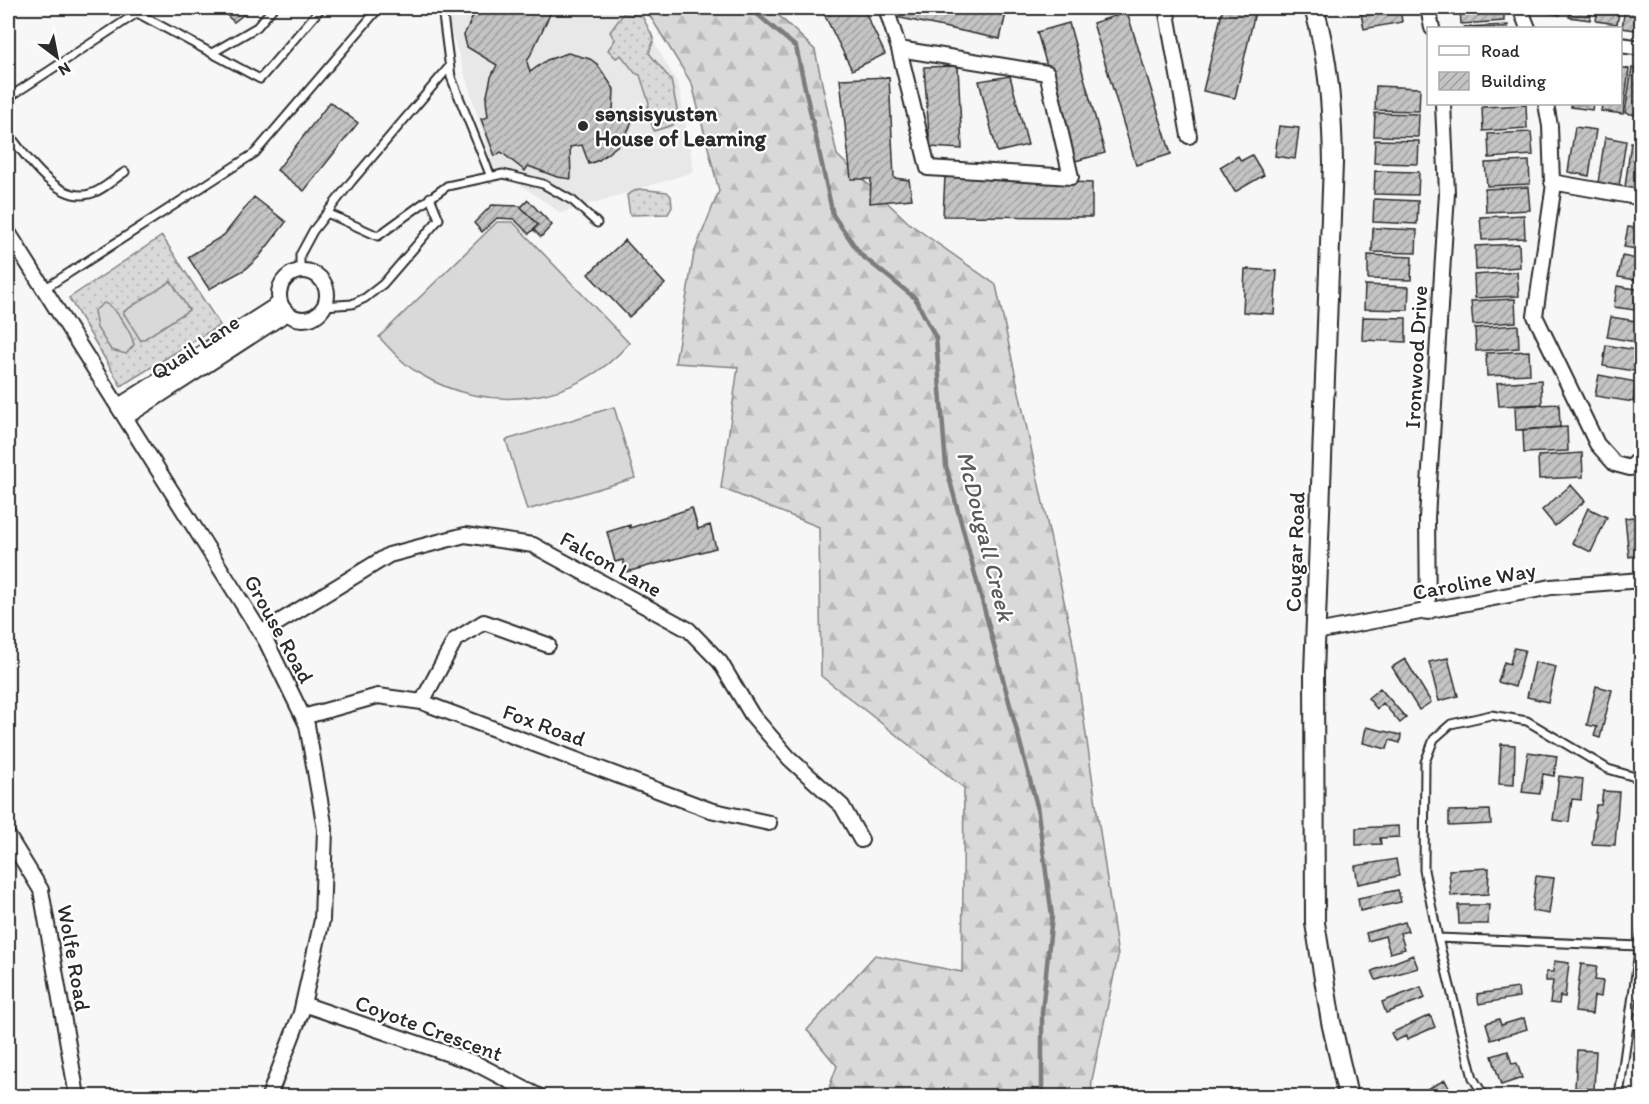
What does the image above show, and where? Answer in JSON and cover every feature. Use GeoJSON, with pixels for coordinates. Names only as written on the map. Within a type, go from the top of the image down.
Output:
{"type":"FeatureCollection","features":[{"type":"Feature","properties":{"kind":"street"},"geometry":{"type":"LineString","coordinates":[[886,8],[899,49],[928,168],[1071,177],[1047,73],[899,49]]}},
{"type":"Feature","properties":{"kind":"street"},"geometry":{"type":"LineString","coordinates":[[1166,8],[1189,136]]}},
{"type":"Feature","properties":{"kind":"street","name":"Cougar Road"},"geometry":{"type":"LineString","coordinates":[[1314,8],[1324,41],[1332,110],[1333,152],[1316,632],[1315,923],[1331,1022],[1348,1096]]}},
{"type":"Feature","properties":{"kind":"street"},"geometry":{"type":"LineString","coordinates":[[1428,8],[1432,27]]}},
{"type":"Feature","properties":{"kind":"street"},"geometry":{"type":"LineString","coordinates":[[1520,8],[1528,27]]}},
{"type":"Feature","properties":{"kind":"street"},"geometry":{"type":"LineString","coordinates":[[1622,45],[1641,48]]}},
{"type":"Feature","properties":{"kind":"street","name":"Ironwood Drive"},"geometry":{"type":"LineString","coordinates":[[1428,612],[1427,518],[1447,193],[1443,105]]}},
{"type":"Feature","properties":{"kind":"street"},"geometry":{"type":"LineString","coordinates":[[1546,105],[1550,126],[1552,182],[1641,198]]}},
{"type":"Feature","properties":{"kind":"street"},"geometry":{"type":"LineString","coordinates":[[1554,184],[1535,316],[1597,444],[1615,464],[1630,468],[1641,457]]}},
{"type":"Feature","properties":{"kind":"street","name":"Grouse Road"},"geometry":{"type":"LineString","coordinates":[[8,232],[261,633],[307,725],[325,829],[322,920],[303,1004],[269,1096]]}},
{"type":"Feature","properties":{"kind":"street"},"geometry":{"type":"LineString","coordinates":[[300,271],[307,271],[320,278],[327,291],[324,306],[308,319],[293,317],[283,308],[282,282],[293,273],[300,271]]}},
{"type":"Feature","properties":{"kind":"street","name":"Quail Lane"},"geometry":{"type":"LineString","coordinates":[[122,411],[283,308]]}},
{"type":"Feature","properties":{"kind":"street","name":"Falcon Lane"},"geometry":{"type":"LineString","coordinates":[[261,633],[389,555],[465,535],[533,545],[689,630],[720,662],[752,715],[789,758],[842,806],[861,840]]}},
{"type":"Feature","properties":{"kind":"street","name":"Caroline Way"},"geometry":{"type":"LineString","coordinates":[[1316,632],[1551,587],[1641,580]]}},
{"type":"Feature","properties":{"kind":"street"},"geometry":{"type":"LineString","coordinates":[[422,702],[455,640],[484,622],[549,645]]}},
{"type":"Feature","properties":{"kind":"street","name":"Fox Road"},"geometry":{"type":"LineString","coordinates":[[303,717],[378,696],[422,702],[710,810],[769,823]]}},
{"type":"Feature","properties":{"kind":"street","name":"Wolfe Road"},"geometry":{"type":"LineString","coordinates":[[8,836],[41,890],[77,1096]]}},
{"type":"Feature","properties":{"kind":"street","name":"Coyote Crescent"},"geometry":{"type":"LineString","coordinates":[[303,1004],[475,1064],[538,1096]]}},
{"type":"Feature","properties":{"kind":"lane"},"geometry":{"type":"LineString","coordinates":[[212,53],[257,27],[273,8]]}},
{"type":"Feature","properties":{"kind":"lane"},"geometry":{"type":"LineString","coordinates":[[8,98],[137,13],[260,79],[321,8]]}},
{"type":"Feature","properties":{"kind":"lane"},"geometry":{"type":"LineString","coordinates":[[44,289],[255,153],[379,8]]}},
{"type":"Feature","properties":{"kind":"lane"},"geometry":{"type":"LineString","coordinates":[[442,8],[450,77],[491,177]]}},
{"type":"Feature","properties":{"kind":"lane"},"geometry":{"type":"LineString","coordinates":[[300,271],[300,255],[313,231],[449,67]]}},
{"type":"Feature","properties":{"kind":"lane"},"geometry":{"type":"LineString","coordinates":[[8,133],[42,176],[69,192],[89,195],[125,172]]}},
{"type":"Feature","properties":{"kind":"lane"},"geometry":{"type":"LineString","coordinates":[[327,213],[378,236],[447,186],[503,174],[543,184],[573,201],[597,223]]}},
{"type":"Feature","properties":{"kind":"lane"},"geometry":{"type":"LineString","coordinates":[[324,306],[352,304],[383,284],[439,219],[430,197]]}},
{"type":"Feature","properties":{"kind":"lane"},"geometry":{"type":"LineString","coordinates":[[1484,1096],[1473,1078],[1438,938],[1424,870],[1425,762],[1434,739],[1451,724],[1491,715],[1527,721],[1608,769],[1641,779]]}},
{"type":"Feature","properties":{"kind":"lane"},"geometry":{"type":"LineString","coordinates":[[1619,1096],[1641,930]]}},
{"type":"Feature","properties":{"kind":"lane"},"geometry":{"type":"LineString","coordinates":[[1438,938],[1640,946]]}},
{"type":"Feature","properties":{"kind":"lane"},"geometry":{"type":"LineString","coordinates":[[1630,1024],[1641,1026]]}},
{"type":"Feature","properties":{"kind":"shaded area","name":"sənsisyustən House of Learning"},"geometry":{"type":"Polygon","coordinates":[[[457,8],[635,8],[679,86],[694,172],[561,213],[493,166],[448,20],[457,8]]]}},
{"type":"Feature","properties":{"kind":"green space"},"geometry":{"type":"Polygon","coordinates":[[[645,8],[771,8],[815,50],[837,155],[910,224],[996,285],[1072,638],[1118,956],[1092,1080],[1091,1096],[826,1096],[837,1066],[807,1030],[875,955],[962,972],[964,788],[821,676],[819,527],[721,488],[738,367],[675,363],[694,253],[719,191],[692,84],[645,8]]]}},
{"type":"Feature","properties":{"kind":"green space"},"geometry":{"type":"Polygon","coordinates":[[[623,14],[642,16],[654,39],[649,53],[671,80],[678,114],[673,125],[654,131],[647,111],[649,103],[640,75],[635,73],[621,55],[616,58],[608,50],[615,40],[610,32],[623,14]]]}},
{"type":"Feature","properties":{"kind":"green space"},"geometry":{"type":"Polygon","coordinates":[[[638,189],[667,192],[671,196],[672,207],[668,214],[630,215],[627,195],[638,189]]]}},
{"type":"Feature","properties":{"kind":"green space"},"geometry":{"type":"Polygon","coordinates":[[[497,222],[513,222],[629,343],[608,364],[584,379],[558,390],[530,397],[502,398],[474,395],[446,387],[420,374],[403,362],[379,337],[497,222]]]}},
{"type":"Feature","properties":{"kind":"green space"},"geometry":{"type":"Polygon","coordinates":[[[162,236],[220,325],[121,386],[69,298],[162,236]]]}},
{"type":"Feature","properties":{"kind":"green space"},"geometry":{"type":"Polygon","coordinates":[[[171,281],[189,310],[141,341],[123,312],[171,281]]]}},
{"type":"Feature","properties":{"kind":"green space"},"geometry":{"type":"Polygon","coordinates":[[[104,303],[113,309],[130,334],[134,345],[126,354],[111,350],[97,328],[94,311],[104,303]]]}},
{"type":"Feature","properties":{"kind":"green space"},"geometry":{"type":"Polygon","coordinates":[[[614,407],[635,478],[527,510],[506,440],[614,407]]]}},
{"type":"Feature","properties":{"kind":"building"},"geometry":{"type":"Polygon","coordinates":[[[219,8],[252,8],[234,22],[219,8]]]}},
{"type":"Feature","properties":{"kind":"building"},"geometry":{"type":"Polygon","coordinates":[[[477,8],[553,8],[527,62],[530,72],[547,60],[568,53],[590,59],[597,64],[614,89],[613,111],[633,118],[629,129],[617,146],[599,160],[589,164],[582,145],[570,147],[571,179],[557,177],[528,166],[525,171],[501,152],[495,156],[481,119],[488,117],[486,100],[491,77],[497,65],[467,47],[464,35],[477,8]]]}},
{"type":"Feature","properties":{"kind":"building"},"geometry":{"type":"Polygon","coordinates":[[[821,8],[863,8],[885,54],[852,70],[821,8]]]}},
{"type":"Feature","properties":{"kind":"building"},"geometry":{"type":"Polygon","coordinates":[[[893,8],[1007,9],[1000,39],[891,16],[893,8]]]}},
{"type":"Feature","properties":{"kind":"building"},"geometry":{"type":"Polygon","coordinates":[[[1223,8],[1256,8],[1235,98],[1203,91],[1223,8]]]}},
{"type":"Feature","properties":{"kind":"building"},"geometry":{"type":"Polygon","coordinates":[[[1360,8],[1400,8],[1402,22],[1364,29],[1360,8]]]}},
{"type":"Feature","properties":{"kind":"building"},"geometry":{"type":"Polygon","coordinates":[[[1460,8],[1504,8],[1504,21],[1461,24],[1460,8]]]}},
{"type":"Feature","properties":{"kind":"building"},"geometry":{"type":"Polygon","coordinates":[[[1539,8],[1561,8],[1560,15],[1539,11],[1539,8]]]}},
{"type":"Feature","properties":{"kind":"building"},"geometry":{"type":"Polygon","coordinates":[[[1570,8],[1592,8],[1590,20],[1569,17],[1570,8]]]}},
{"type":"Feature","properties":{"kind":"building"},"geometry":{"type":"Polygon","coordinates":[[[1598,8],[1620,8],[1617,24],[1596,21],[1598,8]]]}},
{"type":"Feature","properties":{"kind":"building"},"geometry":{"type":"Polygon","coordinates":[[[1625,8],[1642,8],[1642,31],[1622,28],[1625,8]]]}},
{"type":"Feature","properties":{"kind":"building"},"geometry":{"type":"Polygon","coordinates":[[[1127,12],[1171,154],[1136,165],[1093,23],[1127,12]]]}},
{"type":"Feature","properties":{"kind":"building"},"geometry":{"type":"Polygon","coordinates":[[[1069,23],[1105,153],[1075,161],[1037,32],[1069,23]]]}},
{"type":"Feature","properties":{"kind":"building"},"geometry":{"type":"Polygon","coordinates":[[[1508,25],[1508,27],[1464,27],[1508,25]]]}},
{"type":"Feature","properties":{"kind":"building"},"geometry":{"type":"Polygon","coordinates":[[[958,66],[962,149],[930,147],[924,67],[958,66]]]}},
{"type":"Feature","properties":{"kind":"building"},"geometry":{"type":"Polygon","coordinates":[[[1622,67],[1629,69],[1623,114],[1601,111],[1602,105],[1622,105],[1622,67]]]}},
{"type":"Feature","properties":{"kind":"building"},"geometry":{"type":"Polygon","coordinates":[[[1632,68],[1642,70],[1642,116],[1625,113],[1632,68]]]}},
{"type":"Feature","properties":{"kind":"building"},"geometry":{"type":"Polygon","coordinates":[[[1010,76],[1028,145],[997,152],[979,81],[1010,76]]]}},
{"type":"Feature","properties":{"kind":"building"},"geometry":{"type":"Polygon","coordinates":[[[889,77],[894,178],[909,180],[912,199],[870,203],[871,179],[851,179],[840,79],[889,77]]]}},
{"type":"Feature","properties":{"kind":"building"},"geometry":{"type":"Polygon","coordinates":[[[1376,86],[1420,88],[1419,111],[1375,110],[1376,86]]]}},
{"type":"Feature","properties":{"kind":"building"},"geometry":{"type":"Polygon","coordinates":[[[330,102],[358,123],[304,191],[277,170],[330,102]]]}},
{"type":"Feature","properties":{"kind":"building"},"geometry":{"type":"Polygon","coordinates":[[[1526,105],[1527,128],[1483,131],[1482,107],[1526,105]]]}},
{"type":"Feature","properties":{"kind":"building"},"geometry":{"type":"Polygon","coordinates":[[[1571,105],[1593,105],[1592,110],[1571,107],[1571,105]]]}},
{"type":"Feature","properties":{"kind":"building"},"geometry":{"type":"Polygon","coordinates":[[[1375,113],[1419,114],[1418,137],[1374,136],[1375,113]]]}},
{"type":"Feature","properties":{"kind":"building"},"geometry":{"type":"Polygon","coordinates":[[[1279,126],[1299,128],[1295,159],[1275,156],[1279,126]]]}},
{"type":"Feature","properties":{"kind":"building"},"geometry":{"type":"Polygon","coordinates":[[[1575,127],[1596,130],[1589,176],[1568,172],[1575,127]]]}},
{"type":"Feature","properties":{"kind":"building"},"geometry":{"type":"Polygon","coordinates":[[[1531,132],[1533,155],[1489,158],[1488,134],[1531,132]]]}},
{"type":"Feature","properties":{"kind":"building"},"geometry":{"type":"Polygon","coordinates":[[[1605,137],[1626,141],[1619,186],[1598,183],[1605,137]]]}},
{"type":"Feature","properties":{"kind":"building"},"geometry":{"type":"Polygon","coordinates":[[[1375,140],[1419,141],[1418,164],[1374,163],[1375,140]]]}},
{"type":"Feature","properties":{"kind":"building"},"geometry":{"type":"Polygon","coordinates":[[[1631,142],[1642,143],[1642,189],[1625,187],[1631,142]]]}},
{"type":"Feature","properties":{"kind":"building"},"geometry":{"type":"Polygon","coordinates":[[[1252,155],[1264,175],[1235,192],[1220,167],[1238,156],[1241,161],[1252,155]]]}},
{"type":"Feature","properties":{"kind":"building"},"geometry":{"type":"Polygon","coordinates":[[[1529,161],[1530,184],[1487,186],[1485,163],[1529,161]]]}},
{"type":"Feature","properties":{"kind":"building"},"geometry":{"type":"Polygon","coordinates":[[[1375,171],[1419,172],[1418,195],[1374,194],[1375,171]]]}},
{"type":"Feature","properties":{"kind":"building"},"geometry":{"type":"Polygon","coordinates":[[[945,176],[1092,183],[1092,217],[943,216],[945,176]]]}},
{"type":"Feature","properties":{"kind":"building"},"geometry":{"type":"Polygon","coordinates":[[[1528,187],[1530,210],[1486,212],[1485,189],[1528,187]]]}},
{"type":"Feature","properties":{"kind":"building"},"geometry":{"type":"Polygon","coordinates":[[[254,197],[286,222],[259,257],[246,269],[209,289],[188,257],[224,235],[254,197]]]}},
{"type":"Feature","properties":{"kind":"building"},"geometry":{"type":"Polygon","coordinates":[[[1374,199],[1418,201],[1417,224],[1373,222],[1374,199]]]}},
{"type":"Feature","properties":{"kind":"building"},"geometry":{"type":"Polygon","coordinates":[[[528,200],[552,225],[541,237],[533,229],[538,225],[521,207],[528,200]]]}},
{"type":"Feature","properties":{"kind":"building"},"geometry":{"type":"Polygon","coordinates":[[[492,205],[520,206],[538,225],[529,234],[514,219],[497,218],[482,232],[474,223],[492,205]]]}},
{"type":"Feature","properties":{"kind":"building"},"geometry":{"type":"Polygon","coordinates":[[[1524,215],[1525,238],[1482,240],[1480,217],[1524,215]]]}},
{"type":"Feature","properties":{"kind":"building"},"geometry":{"type":"Polygon","coordinates":[[[1628,227],[1642,229],[1642,250],[1624,247],[1628,227]]]}},
{"type":"Feature","properties":{"kind":"building"},"geometry":{"type":"Polygon","coordinates":[[[1373,228],[1417,230],[1416,253],[1372,252],[1373,228]]]}},
{"type":"Feature","properties":{"kind":"building"},"geometry":{"type":"Polygon","coordinates":[[[625,240],[665,284],[629,317],[588,274],[625,240]]]}},
{"type":"Feature","properties":{"kind":"building"},"geometry":{"type":"Polygon","coordinates":[[[1519,244],[1520,267],[1476,270],[1475,246],[1519,244]]]}},
{"type":"Feature","properties":{"kind":"building"},"geometry":{"type":"Polygon","coordinates":[[[1368,255],[1412,257],[1411,280],[1368,279],[1368,255]]]}},
{"type":"Feature","properties":{"kind":"building"},"geometry":{"type":"Polygon","coordinates":[[[1622,256],[1642,260],[1642,281],[1618,277],[1622,256]]]}},
{"type":"Feature","properties":{"kind":"building"},"geometry":{"type":"Polygon","coordinates":[[[1245,269],[1277,271],[1274,314],[1243,312],[1245,269]]]}},
{"type":"Feature","properties":{"kind":"building"},"geometry":{"type":"Polygon","coordinates":[[[1517,272],[1519,296],[1475,298],[1474,275],[1517,272]]]}},
{"type":"Feature","properties":{"kind":"building"},"geometry":{"type":"Polygon","coordinates":[[[1365,285],[1409,287],[1408,310],[1364,309],[1365,285]]]}},
{"type":"Feature","properties":{"kind":"building"},"geometry":{"type":"Polygon","coordinates":[[[1617,286],[1642,290],[1642,311],[1614,307],[1617,286]]]}},
{"type":"Feature","properties":{"kind":"building"},"geometry":{"type":"Polygon","coordinates":[[[1515,299],[1516,322],[1473,325],[1471,301],[1515,299]]]}},
{"type":"Feature","properties":{"kind":"building"},"geometry":{"type":"Polygon","coordinates":[[[1363,317],[1406,318],[1406,342],[1362,340],[1363,317]]]}},
{"type":"Feature","properties":{"kind":"building"},"geometry":{"type":"Polygon","coordinates":[[[1611,317],[1642,322],[1642,343],[1607,337],[1611,317]]]}},
{"type":"Feature","properties":{"kind":"building"},"geometry":{"type":"Polygon","coordinates":[[[1518,325],[1519,348],[1476,351],[1475,328],[1518,325]]]}},
{"type":"Feature","properties":{"kind":"building"},"geometry":{"type":"Polygon","coordinates":[[[1606,345],[1642,351],[1640,372],[1603,366],[1606,345]]]}},
{"type":"Feature","properties":{"kind":"building"},"geometry":{"type":"Polygon","coordinates":[[[1529,351],[1530,374],[1487,376],[1486,353],[1529,351]]]}},
{"type":"Feature","properties":{"kind":"building"},"geometry":{"type":"Polygon","coordinates":[[[1599,375],[1636,382],[1633,402],[1595,396],[1599,375]]]}},
{"type":"Feature","properties":{"kind":"building"},"geometry":{"type":"Polygon","coordinates":[[[1541,380],[1542,404],[1499,406],[1497,383],[1541,380]]]}},
{"type":"Feature","properties":{"kind":"building"},"geometry":{"type":"Polygon","coordinates":[[[1559,404],[1560,427],[1516,430],[1515,406],[1559,404]]]}},
{"type":"Feature","properties":{"kind":"building"},"geometry":{"type":"Polygon","coordinates":[[[1567,427],[1568,451],[1524,453],[1523,430],[1567,427]]]}},
{"type":"Feature","properties":{"kind":"building"},"geometry":{"type":"Polygon","coordinates":[[[1582,453],[1583,477],[1539,479],[1538,456],[1582,453]]]}},
{"type":"Feature","properties":{"kind":"building"},"geometry":{"type":"Polygon","coordinates":[[[1571,485],[1585,501],[1555,526],[1542,510],[1571,485]]]}},
{"type":"Feature","properties":{"kind":"building"},"geometry":{"type":"Polygon","coordinates":[[[692,508],[698,529],[710,525],[716,548],[626,572],[623,560],[615,562],[607,532],[630,525],[630,528],[692,508]]]}},
{"type":"Feature","properties":{"kind":"building"},"geometry":{"type":"Polygon","coordinates":[[[1588,508],[1607,517],[1591,552],[1572,543],[1588,508]]]}},
{"type":"Feature","properties":{"kind":"building"},"geometry":{"type":"Polygon","coordinates":[[[1642,516],[1642,555],[1629,557],[1625,518],[1642,516]]]}},
{"type":"Feature","properties":{"kind":"building"},"geometry":{"type":"Polygon","coordinates":[[[1514,648],[1525,650],[1515,687],[1498,682],[1504,662],[1510,664],[1514,648]]]}},
{"type":"Feature","properties":{"kind":"building"},"geometry":{"type":"Polygon","coordinates":[[[1448,658],[1458,696],[1439,701],[1429,662],[1448,658]]]}},
{"type":"Feature","properties":{"kind":"building"},"geometry":{"type":"Polygon","coordinates":[[[1405,659],[1431,702],[1419,710],[1392,667],[1405,659]]]}},
{"type":"Feature","properties":{"kind":"building"},"geometry":{"type":"Polygon","coordinates":[[[1535,662],[1556,667],[1548,702],[1527,697],[1535,662]]]}},
{"type":"Feature","properties":{"kind":"building"},"geometry":{"type":"Polygon","coordinates":[[[1596,686],[1612,690],[1600,738],[1594,736],[1597,727],[1587,725],[1596,686]]]}},
{"type":"Feature","properties":{"kind":"building"},"geometry":{"type":"Polygon","coordinates":[[[1380,688],[1406,718],[1400,723],[1383,703],[1377,709],[1368,698],[1380,688]]]}},
{"type":"Feature","properties":{"kind":"building"},"geometry":{"type":"Polygon","coordinates":[[[1366,727],[1401,735],[1400,743],[1390,740],[1387,749],[1363,743],[1366,727]]]}},
{"type":"Feature","properties":{"kind":"building"},"geometry":{"type":"Polygon","coordinates":[[[1501,744],[1515,745],[1514,785],[1499,784],[1501,744]]]}},
{"type":"Feature","properties":{"kind":"building"},"geometry":{"type":"Polygon","coordinates":[[[1528,752],[1557,756],[1554,776],[1543,774],[1540,794],[1522,792],[1528,752]]]}},
{"type":"Feature","properties":{"kind":"building"},"geometry":{"type":"Polygon","coordinates":[[[1559,776],[1583,779],[1581,800],[1572,799],[1569,822],[1553,820],[1559,776]]]}},
{"type":"Feature","properties":{"kind":"building"},"geometry":{"type":"Polygon","coordinates":[[[1603,791],[1619,792],[1615,845],[1592,844],[1596,805],[1601,805],[1603,791]]]}},
{"type":"Feature","properties":{"kind":"building"},"geometry":{"type":"Polygon","coordinates":[[[1490,810],[1491,824],[1449,826],[1449,811],[1490,810]]]}},
{"type":"Feature","properties":{"kind":"building"},"geometry":{"type":"Polygon","coordinates":[[[1398,826],[1399,837],[1380,838],[1381,844],[1356,845],[1356,828],[1398,826]]]}},
{"type":"Feature","properties":{"kind":"building"},"geometry":{"type":"Polygon","coordinates":[[[1396,859],[1399,876],[1358,884],[1355,866],[1396,859]]]}},
{"type":"Feature","properties":{"kind":"building"},"geometry":{"type":"Polygon","coordinates":[[[1489,868],[1488,894],[1451,896],[1449,870],[1489,868]]]}},
{"type":"Feature","properties":{"kind":"building"},"geometry":{"type":"Polygon","coordinates":[[[1536,876],[1554,878],[1549,914],[1532,911],[1536,876]]]}},
{"type":"Feature","properties":{"kind":"building"},"geometry":{"type":"Polygon","coordinates":[[[1398,890],[1401,902],[1360,911],[1358,898],[1398,890]]]}},
{"type":"Feature","properties":{"kind":"building"},"geometry":{"type":"Polygon","coordinates":[[[1458,905],[1489,905],[1488,924],[1459,924],[1458,905]]]}},
{"type":"Feature","properties":{"kind":"building"},"geometry":{"type":"Polygon","coordinates":[[[1405,922],[1408,931],[1400,933],[1405,949],[1390,953],[1385,936],[1368,941],[1366,933],[1405,922]]]}},
{"type":"Feature","properties":{"kind":"building"},"geometry":{"type":"Polygon","coordinates":[[[1413,955],[1418,968],[1376,980],[1372,971],[1413,955]]]}},
{"type":"Feature","properties":{"kind":"building"},"geometry":{"type":"Polygon","coordinates":[[[1554,961],[1569,963],[1565,997],[1560,996],[1559,1004],[1550,1003],[1553,981],[1546,981],[1546,972],[1553,972],[1554,961]]]}},
{"type":"Feature","properties":{"kind":"building"},"geometry":{"type":"Polygon","coordinates":[[[1581,964],[1597,966],[1595,980],[1603,981],[1601,997],[1594,996],[1592,1014],[1575,1012],[1581,964]]]}},
{"type":"Feature","properties":{"kind":"building"},"geometry":{"type":"Polygon","coordinates":[[[1421,987],[1425,998],[1386,1013],[1382,1002],[1421,987]]]}},
{"type":"Feature","properties":{"kind":"building"},"geometry":{"type":"Polygon","coordinates":[[[1518,988],[1519,997],[1479,1004],[1477,994],[1518,988]]]}},
{"type":"Feature","properties":{"kind":"building"},"geometry":{"type":"Polygon","coordinates":[[[1430,1015],[1435,1027],[1407,1039],[1406,1036],[1395,1041],[1391,1033],[1430,1015]]]}},
{"type":"Feature","properties":{"kind":"building"},"geometry":{"type":"Polygon","coordinates":[[[1524,1018],[1527,1029],[1491,1040],[1486,1023],[1499,1019],[1501,1025],[1524,1018]]]}},
{"type":"Feature","properties":{"kind":"building"},"geometry":{"type":"Polygon","coordinates":[[[1577,1050],[1596,1051],[1594,1089],[1575,1088],[1577,1050]]]}},
{"type":"Feature","properties":{"kind":"building"},"geometry":{"type":"Polygon","coordinates":[[[1508,1051],[1512,1064],[1517,1063],[1522,1078],[1501,1085],[1492,1056],[1508,1051]]]}},
{"type":"Feature","properties":{"kind":"building"},"geometry":{"type":"Polygon","coordinates":[[[1445,1080],[1449,1088],[1435,1096],[1413,1096],[1445,1080]]]}},
{"type":"Feature","properties":{"kind":"waterway","name":"McDougall Creek"},"geometry":{"type":"LineString","coordinates":[[750,8],[796,47],[833,215],[861,255],[915,298],[936,338],[946,466],[1037,806],[1052,916],[1042,1012],[1042,1096]]}},
{"type":"Feature","properties":{"kind":"place","name":"sənsisyustən House of Learning"},"geometry":{"type":"Point","coordinates":[583,126]}}]}
